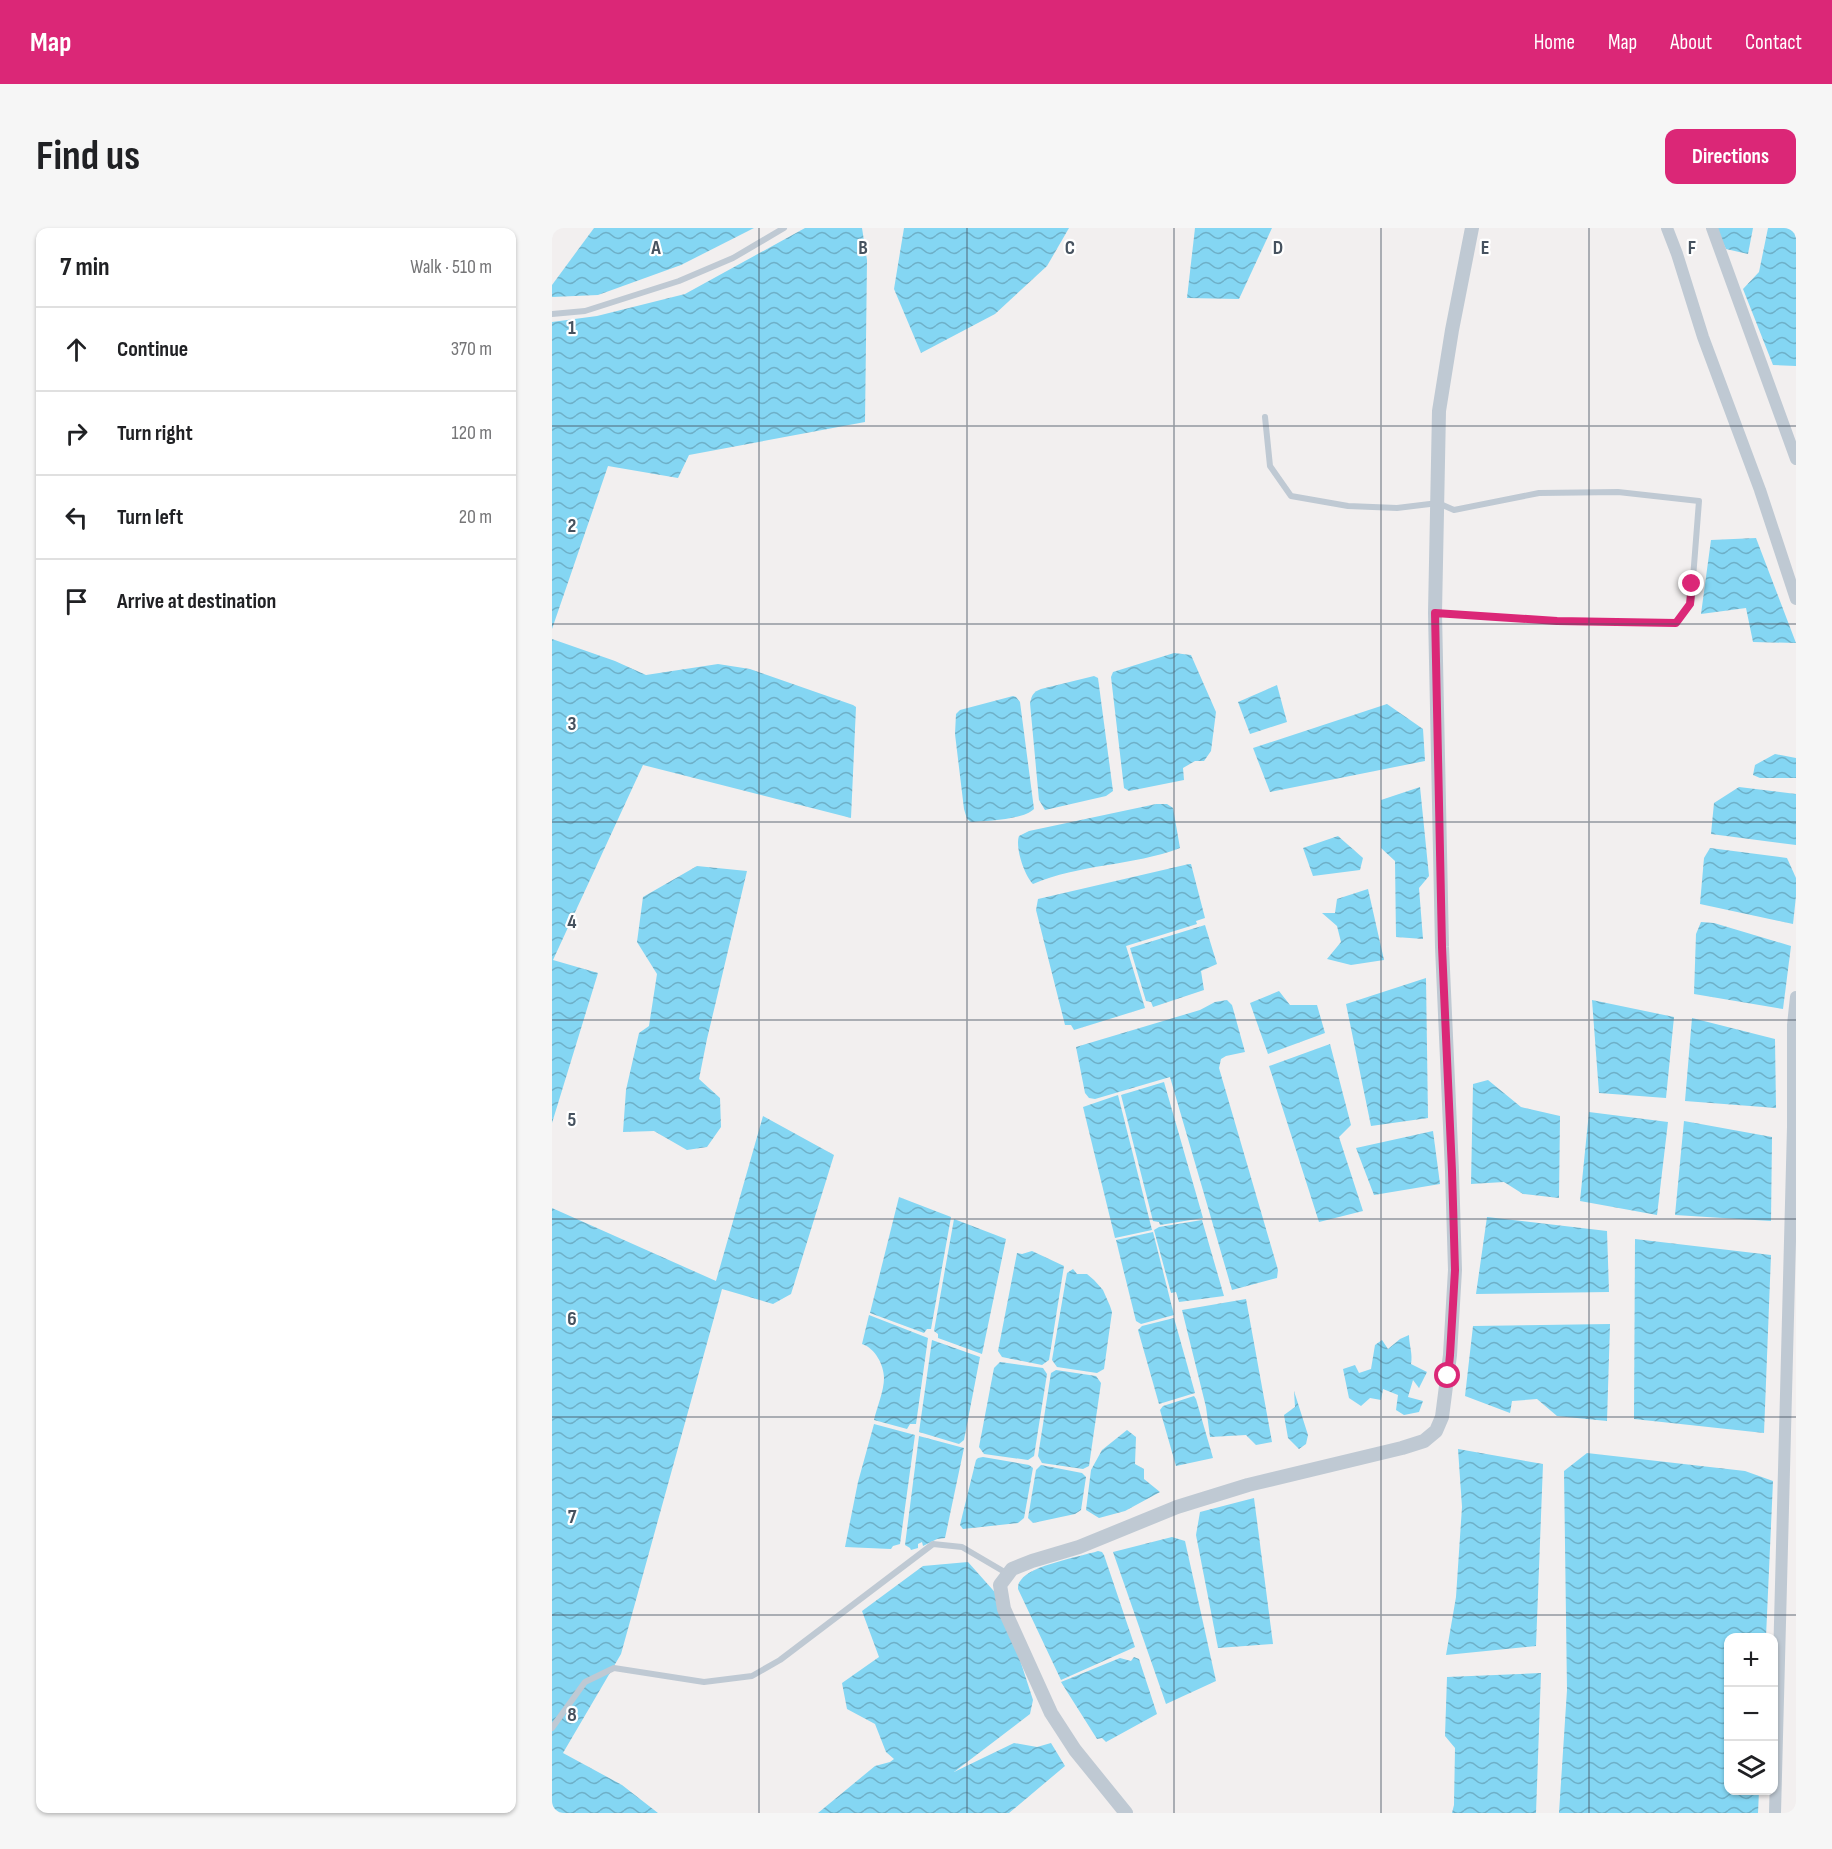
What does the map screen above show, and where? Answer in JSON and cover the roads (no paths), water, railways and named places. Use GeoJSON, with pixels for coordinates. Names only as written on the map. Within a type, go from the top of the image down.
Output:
{"type":"FeatureCollection","features":[{"type":"Feature","properties":{"kind":"street"},"geometry":{"type":"LineString","coordinates":[[1126,1813],[1074,1750],[1051,1713],[1004,1609],[1000,1585],[1008,1574],[1012,1569],[1032,1561],[1079,1547],[1177,1507],[1248,1485],[1424,1441],[1436,1431],[1442,1417],[1450,1355],[1455,1270],[1442,947],[1435,613],[1438,411],[1472,228]]}},
{"type":"Feature","properties":{"kind":"street"},"geometry":{"type":"LineString","coordinates":[[1667,228],[1796,599]]}},
{"type":"Feature","properties":{"kind":"street"},"geometry":{"type":"LineString","coordinates":[[1712,228],[1796,459]]}},
{"type":"Feature","properties":{"kind":"street"},"geometry":{"type":"LineString","coordinates":[[1775,1813],[1793,1127],[1793,1025],[1796,997]]}},
{"type":"Feature","properties":{"kind":"lane"},"geometry":{"type":"LineString","coordinates":[[552,314],[585,311],[670,284],[733,258],[784,228]]}},
{"type":"Feature","properties":{"kind":"lane"},"geometry":{"type":"LineString","coordinates":[[1265,417],[1270,466],[1291,496],[1348,506],[1397,508],[1438,504],[1454,510],[1539,493],[1618,492],[1699,501],[1690,604],[1676,623],[1557,621],[1435,613]]}},
{"type":"Feature","properties":{"kind":"lane"},"geometry":{"type":"LineString","coordinates":[[552,1728],[585,1682],[614,1668],[704,1682],[752,1676],[780,1660],[933,1544],[962,1547],[1008,1574]]}},
{"type":"Feature","properties":{"kind":"water"},"geometry":{"type":"Polygon","coordinates":[[[594,228],[754,228],[681,265],[598,295],[552,297],[552,285],[594,228]]]}},
{"type":"Feature","properties":{"kind":"water"},"geometry":{"type":"Polygon","coordinates":[[[805,228],[862,228],[867,260],[865,422],[689,455],[678,478],[608,466],[552,629],[552,322],[597,316],[685,294],[805,228]]]}},
{"type":"Feature","properties":{"kind":"water"},"geometry":{"type":"Polygon","coordinates":[[[904,228],[1069,228],[1047,266],[995,314],[921,353],[894,289],[904,228]]]}},
{"type":"Feature","properties":{"kind":"water"},"geometry":{"type":"Polygon","coordinates":[[[1195,228],[1272,228],[1239,299],[1187,298],[1195,228]]]}},
{"type":"Feature","properties":{"kind":"water"},"geometry":{"type":"Polygon","coordinates":[[[1716,228],[1753,228],[1748,254],[1726,249],[1716,228]]]}},
{"type":"Feature","properties":{"kind":"water"},"geometry":{"type":"Polygon","coordinates":[[[1768,228],[1796,228],[1796,366],[1773,365],[1743,289],[1759,272],[1768,228]]]}},
{"type":"Feature","properties":{"kind":"water"},"geometry":{"type":"Polygon","coordinates":[[[1756,538],[1796,643],[1753,642],[1746,608],[1701,614],[1711,540],[1756,538]]]}},
{"type":"Feature","properties":{"kind":"water"},"geometry":{"type":"Polygon","coordinates":[[[552,639],[615,661],[646,675],[718,664],[750,669],[856,707],[851,818],[643,765],[553,960],[598,973],[552,1123],[552,639]]]}},
{"type":"Feature","properties":{"kind":"water"},"geometry":{"type":"Polygon","coordinates":[[[1174,653],[1191,655],[1216,712],[1211,751],[1204,761],[1195,761],[1183,768],[1184,780],[1129,791],[1124,788],[1111,677],[1113,672],[1174,653]]]}},
{"type":"Feature","properties":{"kind":"water"},"geometry":{"type":"Polygon","coordinates":[[[1094,676],[1098,678],[1113,791],[1106,796],[1045,810],[1039,800],[1031,698],[1041,689],[1094,676]]]}},
{"type":"Feature","properties":{"kind":"water"},"geometry":{"type":"Polygon","coordinates":[[[1277,685],[1287,722],[1250,734],[1238,702],[1277,685]]]}},
{"type":"Feature","properties":{"kind":"water"},"geometry":{"type":"Polygon","coordinates":[[[1013,696],[1020,702],[1034,809],[1013,818],[971,822],[967,819],[964,809],[955,734],[956,714],[960,710],[1013,696]]]}},
{"type":"Feature","properties":{"kind":"water"},"geometry":{"type":"Polygon","coordinates":[[[1387,704],[1423,729],[1425,761],[1270,792],[1253,748],[1387,704]]]}},
{"type":"Feature","properties":{"kind":"water"},"geometry":{"type":"Polygon","coordinates":[[[1775,754],[1796,758],[1796,778],[1760,778],[1753,775],[1755,765],[1775,754]]]}},
{"type":"Feature","properties":{"kind":"water"},"geometry":{"type":"Polygon","coordinates":[[[1420,787],[1429,876],[1419,888],[1423,939],[1396,937],[1395,861],[1381,848],[1381,800],[1420,787]]]}},
{"type":"Feature","properties":{"kind":"water"},"geometry":{"type":"Polygon","coordinates":[[[1739,787],[1796,794],[1796,845],[1711,834],[1714,803],[1739,787]]]}},
{"type":"Feature","properties":{"kind":"water"},"geometry":{"type":"Polygon","coordinates":[[[1156,804],[1167,804],[1173,808],[1180,848],[1144,858],[1069,872],[1033,884],[1026,874],[1019,854],[1019,836],[1029,831],[1156,804]]]}},
{"type":"Feature","properties":{"kind":"water"},"geometry":{"type":"Polygon","coordinates":[[[1338,836],[1363,858],[1360,870],[1313,876],[1303,848],[1338,836]]]}},
{"type":"Feature","properties":{"kind":"water"},"geometry":{"type":"Polygon","coordinates":[[[1710,848],[1787,858],[1796,878],[1793,924],[1700,904],[1704,858],[1710,848]]]}},
{"type":"Feature","properties":{"kind":"water"},"geometry":{"type":"Polygon","coordinates":[[[1191,864],[1205,918],[1196,921],[1197,924],[1126,946],[1145,1008],[1074,1030],[1071,1025],[1065,1025],[1036,910],[1038,899],[1191,864]]]}},
{"type":"Feature","properties":{"kind":"water"},"geometry":{"type":"Polygon","coordinates":[[[697,866],[747,871],[699,1079],[720,1098],[721,1127],[707,1147],[687,1150],[654,1131],[623,1132],[626,1090],[639,1033],[649,1026],[657,974],[637,942],[643,897],[697,866]]]}},
{"type":"Feature","properties":{"kind":"water"},"geometry":{"type":"Polygon","coordinates":[[[1368,889],[1384,960],[1351,965],[1327,959],[1341,942],[1337,926],[1322,913],[1335,913],[1337,899],[1368,889]]]}},
{"type":"Feature","properties":{"kind":"water"},"geometry":{"type":"Polygon","coordinates":[[[1701,922],[1714,923],[1791,946],[1783,1009],[1694,994],[1696,934],[1701,922]]]}},
{"type":"Feature","properties":{"kind":"water"},"geometry":{"type":"Polygon","coordinates":[[[1205,925],[1217,964],[1201,971],[1204,990],[1153,1007],[1151,1002],[1146,1001],[1130,948],[1205,925]]]}},
{"type":"Feature","properties":{"kind":"water"},"geometry":{"type":"Polygon","coordinates":[[[1426,978],[1428,1118],[1371,1126],[1346,1004],[1426,978]]]}},
{"type":"Feature","properties":{"kind":"water"},"geometry":{"type":"Polygon","coordinates":[[[1279,991],[1290,1005],[1317,1005],[1325,1033],[1268,1054],[1250,1003],[1279,991]]]}},
{"type":"Feature","properties":{"kind":"water"},"geometry":{"type":"Polygon","coordinates":[[[1227,1000],[1232,1005],[1245,1052],[1221,1059],[1219,1068],[1278,1270],[1277,1278],[1232,1290],[1170,1077],[1095,1099],[1089,1098],[1085,1093],[1076,1047],[1227,1000]]]}},
{"type":"Feature","properties":{"kind":"water"},"geometry":{"type":"Polygon","coordinates":[[[1592,1000],[1674,1017],[1666,1098],[1599,1093],[1592,1000]]]}},
{"type":"Feature","properties":{"kind":"water"},"geometry":{"type":"Polygon","coordinates":[[[1692,1018],[1775,1039],[1776,1108],[1685,1101],[1692,1018]]]}},
{"type":"Feature","properties":{"kind":"water"},"geometry":{"type":"Polygon","coordinates":[[[1330,1044],[1351,1125],[1339,1137],[1363,1211],[1319,1222],[1269,1066],[1330,1044]]]}},
{"type":"Feature","properties":{"kind":"water"},"geometry":{"type":"Polygon","coordinates":[[[1488,1080],[1521,1107],[1560,1116],[1559,1198],[1523,1194],[1504,1182],[1471,1184],[1473,1084],[1488,1080]]]}},
{"type":"Feature","properties":{"kind":"water"},"geometry":{"type":"Polygon","coordinates":[[[1164,1082],[1203,1218],[1160,1225],[1159,1222],[1153,1221],[1121,1095],[1164,1082]]]}},
{"type":"Feature","properties":{"kind":"water"},"geometry":{"type":"Polygon","coordinates":[[[1118,1095],[1152,1230],[1115,1238],[1083,1107],[1118,1095]]]}},
{"type":"Feature","properties":{"kind":"water"},"geometry":{"type":"Polygon","coordinates":[[[1589,1112],[1668,1122],[1657,1215],[1580,1201],[1589,1112]]]}},
{"type":"Feature","properties":{"kind":"water"},"geometry":{"type":"Polygon","coordinates":[[[763,1116],[834,1155],[791,1294],[773,1304],[722,1289],[621,1654],[563,1753],[622,1785],[658,1813],[552,1813],[552,1208],[716,1281],[763,1116]]]}},
{"type":"Feature","properties":{"kind":"water"},"geometry":{"type":"Polygon","coordinates":[[[1684,1121],[1772,1137],[1771,1221],[1675,1215],[1684,1121]]]}},
{"type":"Feature","properties":{"kind":"water"},"geometry":{"type":"Polygon","coordinates":[[[1433,1131],[1440,1184],[1374,1195],[1356,1148],[1433,1131]]]}},
{"type":"Feature","properties":{"kind":"water"},"geometry":{"type":"Polygon","coordinates":[[[899,1197],[951,1217],[931,1329],[927,1329],[924,1333],[870,1313],[899,1197]]]}},
{"type":"Feature","properties":{"kind":"water"},"geometry":{"type":"Polygon","coordinates":[[[1487,1217],[1607,1231],[1609,1292],[1476,1294],[1487,1217]]]}},
{"type":"Feature","properties":{"kind":"water"},"geometry":{"type":"Polygon","coordinates":[[[954,1219],[1006,1239],[982,1354],[938,1338],[938,1334],[934,1331],[954,1219]]]}},
{"type":"Feature","properties":{"kind":"water"},"geometry":{"type":"Polygon","coordinates":[[[1202,1220],[1224,1296],[1179,1302],[1176,1292],[1171,1293],[1154,1230],[1159,1227],[1202,1220]]]}},
{"type":"Feature","properties":{"kind":"water"},"geometry":{"type":"Polygon","coordinates":[[[1153,1232],[1174,1315],[1141,1324],[1136,1321],[1116,1240],[1153,1232]]]}},
{"type":"Feature","properties":{"kind":"water"},"geometry":{"type":"Polygon","coordinates":[[[1635,1239],[1771,1255],[1764,1433],[1634,1419],[1635,1239]]]}},
{"type":"Feature","properties":{"kind":"water"},"geometry":{"type":"Polygon","coordinates":[[[1032,1251],[1064,1266],[1049,1360],[1042,1365],[1002,1357],[998,1351],[1017,1253],[1032,1251]]]}},
{"type":"Feature","properties":{"kind":"water"},"geometry":{"type":"Polygon","coordinates":[[[1073,1269],[1077,1274],[1087,1274],[1094,1280],[1103,1290],[1112,1312],[1104,1369],[1097,1373],[1057,1367],[1052,1360],[1067,1273],[1073,1269]]]}},
{"type":"Feature","properties":{"kind":"water"},"geometry":{"type":"Polygon","coordinates":[[[1246,1299],[1272,1442],[1256,1445],[1246,1435],[1210,1437],[1206,1407],[1182,1310],[1246,1299]]]}},
{"type":"Feature","properties":{"kind":"water"},"geometry":{"type":"Polygon","coordinates":[[[869,1315],[928,1338],[916,1424],[910,1424],[907,1429],[874,1420],[884,1378],[878,1358],[871,1349],[862,1344],[869,1315]]]}},
{"type":"Feature","properties":{"kind":"water"},"geometry":{"type":"Polygon","coordinates":[[[1174,1318],[1195,1393],[1159,1404],[1138,1330],[1142,1326],[1174,1318]]]}},
{"type":"Feature","properties":{"kind":"water"},"geometry":{"type":"Polygon","coordinates":[[[1610,1324],[1607,1421],[1557,1416],[1537,1399],[1512,1401],[1510,1413],[1465,1396],[1473,1326],[1610,1324]]]}},
{"type":"Feature","properties":{"kind":"water"},"geometry":{"type":"Polygon","coordinates":[[[1409,1335],[1411,1364],[1427,1372],[1419,1388],[1413,1380],[1408,1397],[1423,1401],[1419,1412],[1404,1415],[1396,1410],[1398,1395],[1383,1389],[1381,1400],[1370,1398],[1361,1406],[1349,1398],[1343,1369],[1355,1365],[1359,1373],[1371,1369],[1375,1345],[1382,1340],[1388,1349],[1409,1335]]]}},
{"type":"Feature","properties":{"kind":"water"},"geometry":{"type":"Polygon","coordinates":[[[932,1340],[980,1357],[964,1440],[959,1444],[919,1432],[932,1340]]]}},
{"type":"Feature","properties":{"kind":"water"},"geometry":{"type":"Polygon","coordinates":[[[1000,1362],[1043,1368],[1047,1374],[1034,1456],[1028,1460],[984,1454],[979,1447],[994,1368],[1000,1362]]]}},
{"type":"Feature","properties":{"kind":"water"},"geometry":{"type":"Polygon","coordinates":[[[1056,1370],[1096,1376],[1101,1383],[1089,1466],[1083,1469],[1042,1463],[1038,1456],[1051,1373],[1056,1370]]]}},
{"type":"Feature","properties":{"kind":"water"},"geometry":{"type":"Polygon","coordinates":[[[1294,1391],[1308,1435],[1306,1444],[1299,1449],[1288,1438],[1284,1415],[1295,1407],[1294,1391]]]}},
{"type":"Feature","properties":{"kind":"water"},"geometry":{"type":"Polygon","coordinates":[[[1194,1396],[1213,1458],[1176,1466],[1160,1410],[1163,1406],[1194,1396]]]}},
{"type":"Feature","properties":{"kind":"water"},"geometry":{"type":"Polygon","coordinates":[[[874,1424],[915,1435],[900,1544],[891,1549],[845,1547],[858,1482],[874,1424]]]}},
{"type":"Feature","properties":{"kind":"water"},"geometry":{"type":"Polygon","coordinates":[[[1127,1430],[1136,1437],[1135,1464],[1144,1469],[1144,1479],[1160,1492],[1125,1511],[1099,1518],[1086,1510],[1091,1470],[1102,1450],[1127,1430]]]}},
{"type":"Feature","properties":{"kind":"water"},"geometry":{"type":"Polygon","coordinates":[[[919,1436],[964,1448],[945,1538],[923,1546],[922,1542],[918,1544],[918,1548],[911,1550],[905,1545],[919,1436]]]}},
{"type":"Feature","properties":{"kind":"water"},"geometry":{"type":"Polygon","coordinates":[[[1458,1449],[1543,1464],[1536,1646],[1446,1655],[1456,1597],[1462,1507],[1458,1449]]]}},
{"type":"Feature","properties":{"kind":"water"},"geometry":{"type":"Polygon","coordinates":[[[1587,1453],[1745,1471],[1773,1481],[1766,1633],[1724,1633],[1724,1795],[1759,1795],[1758,1813],[1559,1813],[1567,1690],[1564,1471],[1587,1453]]]}},
{"type":"Feature","properties":{"kind":"water"},"geometry":{"type":"Polygon","coordinates":[[[983,1457],[1029,1465],[1033,1468],[1024,1518],[1018,1523],[963,1529],[960,1525],[976,1460],[983,1457]]]}},
{"type":"Feature","properties":{"kind":"water"},"geometry":{"type":"Polygon","coordinates":[[[1041,1465],[1082,1473],[1086,1477],[1081,1510],[1075,1514],[1033,1523],[1028,1518],[1036,1470],[1041,1465]]]}},
{"type":"Feature","properties":{"kind":"water"},"geometry":{"type":"Polygon","coordinates":[[[1254,1498],[1273,1644],[1218,1648],[1196,1535],[1200,1512],[1254,1498]]]}},
{"type":"Feature","properties":{"kind":"water"},"geometry":{"type":"Polygon","coordinates":[[[1172,1537],[1185,1541],[1216,1681],[1166,1704],[1113,1552],[1172,1537]]]}},
{"type":"Feature","properties":{"kind":"water"},"geometry":{"type":"Polygon","coordinates":[[[1098,1551],[1104,1555],[1135,1647],[1061,1680],[1018,1589],[1018,1584],[1026,1575],[1035,1570],[1098,1551]]]}},
{"type":"Feature","properties":{"kind":"water"},"geometry":{"type":"Polygon","coordinates":[[[968,1562],[1000,1598],[1033,1700],[1030,1714],[954,1772],[1014,1743],[1037,1747],[1051,1743],[1065,1766],[1009,1813],[818,1813],[875,1766],[894,1759],[886,1752],[875,1724],[847,1709],[842,1683],[879,1657],[862,1611],[923,1566],[968,1562]]]}},
{"type":"Feature","properties":{"kind":"water"},"geometry":{"type":"Polygon","coordinates":[[[1134,1657],[1139,1659],[1157,1714],[1106,1742],[1102,1738],[1097,1739],[1061,1682],[1120,1658],[1131,1661],[1134,1657]]]}},
{"type":"Feature","properties":{"kind":"water"},"geometry":{"type":"Polygon","coordinates":[[[1541,1673],[1536,1813],[1452,1813],[1455,1748],[1445,1736],[1447,1677],[1541,1673]]]}}]}
